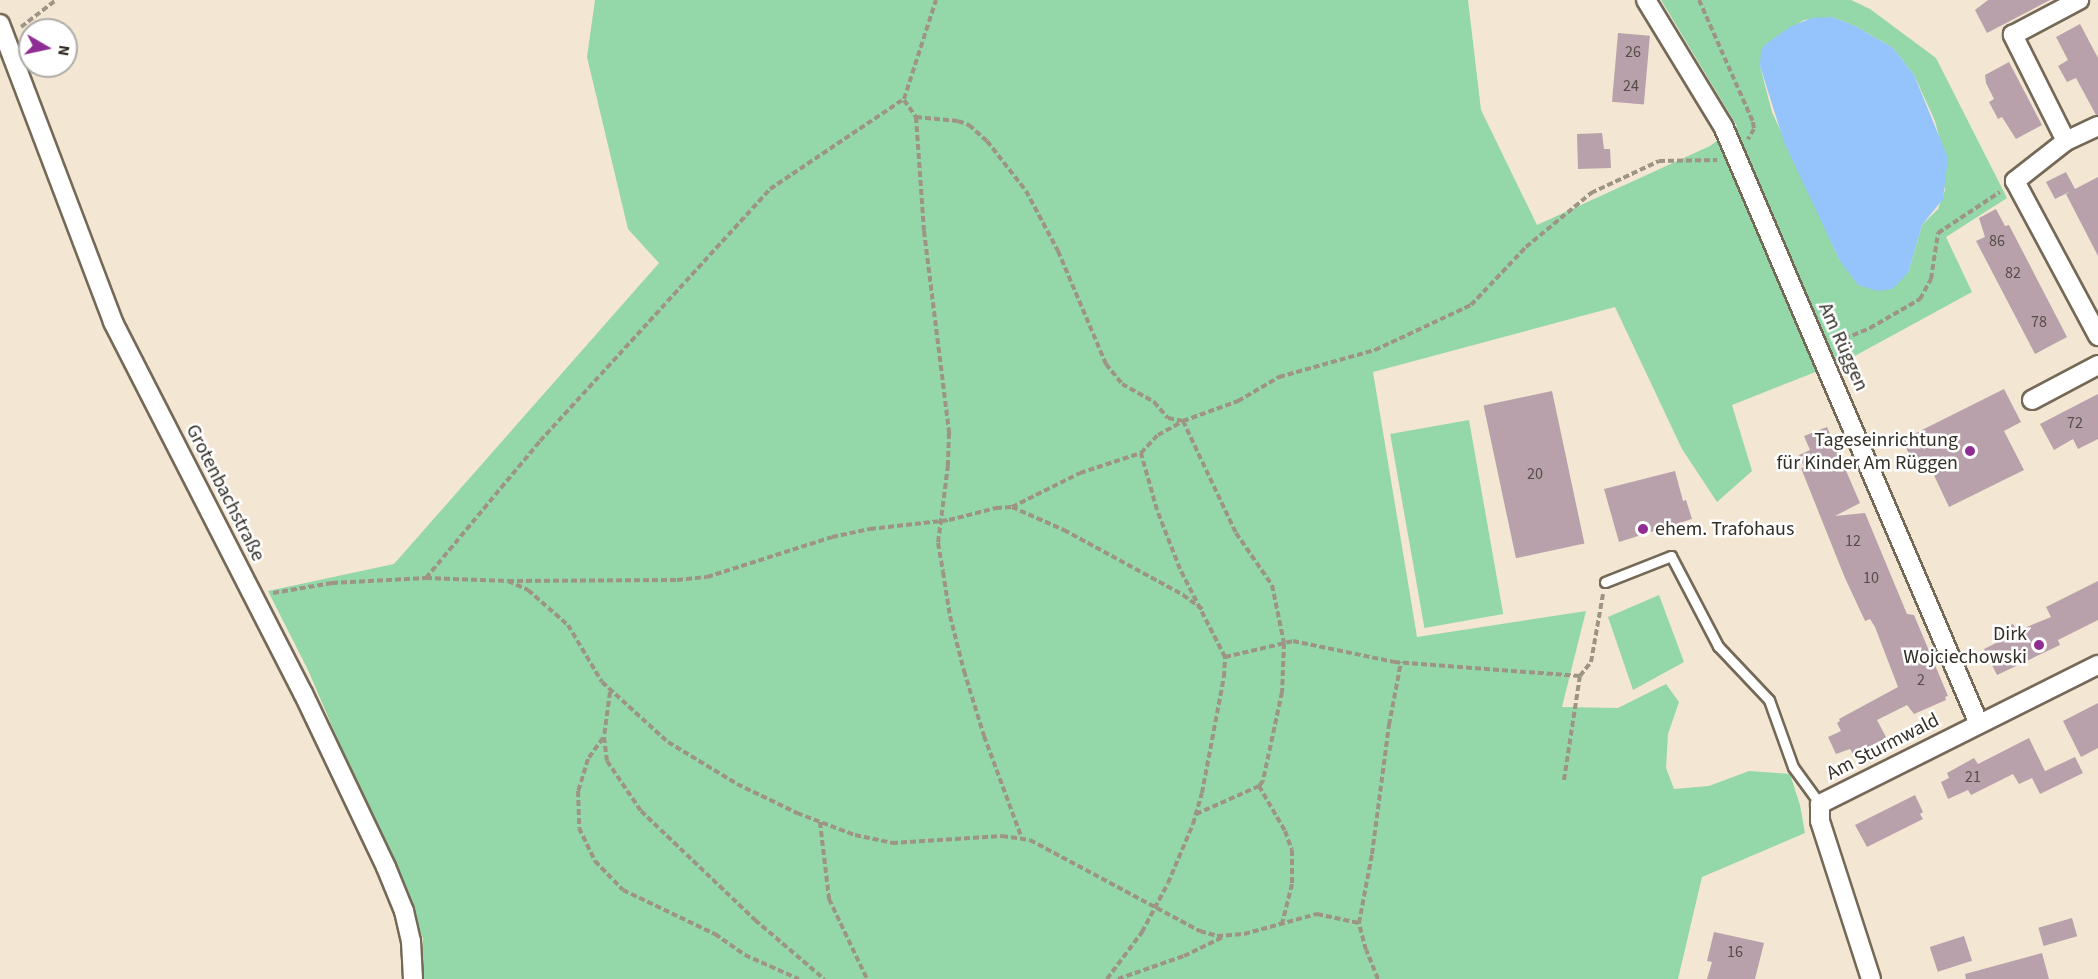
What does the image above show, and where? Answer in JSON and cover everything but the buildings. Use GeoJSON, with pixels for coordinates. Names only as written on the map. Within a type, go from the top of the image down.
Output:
{"type":"FeatureCollection","features":[{"type":"Feature","properties":{"kind":"street","name":"Am Rüggen"},"geometry":{"type":"LineString","coordinates":[[1646,0],[1724,126],[1736,159],[1979,724]]}},
{"type":"Feature","properties":{"kind":"street"},"geometry":{"type":"LineString","coordinates":[[2066,141],[2013,35],[2079,0]]}},
{"type":"Feature","properties":{"kind":"street","name":"Grotenbachstraße"},"geometry":{"type":"LineString","coordinates":[[2,35],[113,322],[303,693],[386,867],[404,911],[411,941],[413,979]]}},
{"type":"Feature","properties":{"kind":"street"},"geometry":{"type":"LineString","coordinates":[[2098,126],[2066,141],[2015,181],[2098,336]]}},
{"type":"Feature","properties":{"kind":"street"},"geometry":{"type":"LineString","coordinates":[[2032,400],[2098,365]]}},
{"type":"Feature","properties":{"kind":"street","name":"Am Sturmwald"},"geometry":{"type":"LineString","coordinates":[[1871,979],[1820,821],[1820,804],[2098,665]]}},
{"type":"Feature","properties":{"kind":"lane"},"geometry":{"type":"LineString","coordinates":[[1605,582],[1671,556],[1718,646],[1769,700],[1793,767],[1820,804]]}},
{"type":"Feature","properties":{"kind":"path"},"geometry":{"type":"LineString","coordinates":[[2,35],[56,0]]}},
{"type":"Feature","properties":{"kind":"path"},"geometry":{"type":"LineString","coordinates":[[426,578],[540,441],[770,189],[904,99],[936,0]]}},
{"type":"Feature","properties":{"kind":"path"},"geometry":{"type":"LineString","coordinates":[[253,596],[332,582],[426,578],[508,581],[677,580],[707,577],[832,537],[870,529],[939,521],[996,508],[1012,507],[1080,473],[1141,453],[1158,435],[1183,421],[1238,401],[1279,377],[1375,350],[1471,305],[1527,247],[1591,194],[1659,161],[1736,159],[1752,134],[1753,122],[1700,0]]}},
{"type":"Feature","properties":{"kind":"path"},"geometry":{"type":"LineString","coordinates":[[904,99],[916,117],[924,231],[949,433],[948,465],[939,521],[938,543],[950,616],[984,736],[1022,839]]}},
{"type":"Feature","properties":{"kind":"path"},"geometry":{"type":"LineString","coordinates":[[916,117],[958,121],[969,125],[987,141],[1026,191],[1058,251],[1106,364],[1122,384],[1154,402],[1168,418],[1183,421]]}},
{"type":"Feature","properties":{"kind":"path"},"geometry":{"type":"LineString","coordinates":[[1819,349],[1870,328],[1916,304],[1929,285],[1938,233],[2015,181]]}},
{"type":"Feature","properties":{"kind":"path"},"geometry":{"type":"LineString","coordinates":[[1183,421],[1236,533],[1272,585],[1284,643],[1282,692],[1266,772],[1259,786],[1196,814]]}},
{"type":"Feature","properties":{"kind":"path"},"geometry":{"type":"LineString","coordinates":[[1107,979],[1142,932],[1179,860],[1196,814],[1224,677],[1225,657],[1180,569],[1157,510],[1141,453]]}},
{"type":"Feature","properties":{"kind":"path"},"geometry":{"type":"LineString","coordinates":[[1012,507],[1064,530],[1183,595],[1202,609]]}},
{"type":"Feature","properties":{"kind":"path"},"geometry":{"type":"LineString","coordinates":[[508,581],[528,590],[568,625],[602,682],[668,742],[737,784],[820,822],[855,835],[892,843],[969,837],[1030,840],[1200,931],[1225,935],[1244,934],[1317,914],[1359,923]]}},
{"type":"Feature","properties":{"kind":"path"},"geometry":{"type":"LineString","coordinates":[[1564,780],[1580,676],[1591,663],[1605,582]]}},
{"type":"Feature","properties":{"kind":"path"},"geometry":{"type":"LineString","coordinates":[[1225,657],[1293,641],[1401,662],[1580,676]]}},
{"type":"Feature","properties":{"kind":"path"},"geometry":{"type":"LineString","coordinates":[[1378,979],[1365,950],[1359,923],[1372,854],[1389,725],[1401,662]]}},
{"type":"Feature","properties":{"kind":"path"},"geometry":{"type":"LineString","coordinates":[[610,691],[603,737],[607,761],[641,811],[755,920],[824,979]]}},
{"type":"Feature","properties":{"kind":"path"},"geometry":{"type":"LineString","coordinates":[[603,737],[588,759],[578,791],[579,828],[596,861],[623,890],[715,934],[745,955],[799,979]]}},
{"type":"Feature","properties":{"kind":"path"},"geometry":{"type":"LineString","coordinates":[[1259,786],[1285,831],[1292,850],[1292,884],[1282,924]]}},
{"type":"Feature","properties":{"kind":"path"},"geometry":{"type":"LineString","coordinates":[[820,822],[829,899],[867,979]]}},
{"type":"Feature","properties":{"kind":"path"},"geometry":{"type":"LineString","coordinates":[[1118,979],[1184,956],[1225,935]]}},
{"type":"Feature","properties":{"kind":"green space"},"geometry":{"type":"Polygon","coordinates":[[[595,0],[1468,0],[1481,110],[1537,225],[1710,146],[1737,126],[1661,0],[1851,0],[1870,9],[1936,58],[2007,198],[1946,237],[1972,292],[1851,358],[1732,405],[1752,471],[1717,502],[1682,449],[1615,307],[1373,372],[1417,637],[1586,611],[1562,707],[1618,708],[1666,684],[1679,702],[1668,734],[1666,768],[1674,789],[1709,786],[1749,771],[1790,774],[1800,805],[1805,833],[1702,877],[1678,979],[421,979],[423,938],[308,670],[268,591],[394,564],[659,263],[628,229],[587,57],[595,0]],[[1832,17],[1804,20],[1766,44],[1760,66],[1772,112],[1840,261],[1908,273],[1922,225],[1938,209],[1945,190],[1943,180],[1947,167],[1935,121],[1914,75],[1893,48],[1855,26],[1832,17]]]}},
{"type":"Feature","properties":{"kind":"green space"},"geometry":{"type":"Polygon","coordinates":[[[1469,420],[1503,614],[1424,628],[1390,434],[1469,420]]]}},
{"type":"Feature","properties":{"kind":"green space"},"geometry":{"type":"Polygon","coordinates":[[[1659,595],[1684,662],[1633,690],[1608,617],[1659,595]]]}},
{"type":"Feature","properties":{"kind":"water"},"geometry":{"type":"Polygon","coordinates":[[[1832,17],[1855,26],[1893,48],[1914,75],[1948,158],[1943,199],[1922,225],[1908,273],[1892,289],[1877,291],[1858,285],[1840,261],[1784,142],[1760,66],[1761,50],[1790,27],[1812,18],[1832,17]]]}},
{"type":"Feature","properties":{"kind":"place","name":"Tageseinrichtung für Kinder Am Rüggen"},"geometry":{"type":"Point","coordinates":[1970,451]}},
{"type":"Feature","properties":{"kind":"place","name":"ehem. Trafohaus"},"geometry":{"type":"Point","coordinates":[1643,529]}},
{"type":"Feature","properties":{"kind":"place","name":"Dirk Wojciechowski"},"geometry":{"type":"Point","coordinates":[2039,645]}}]}
